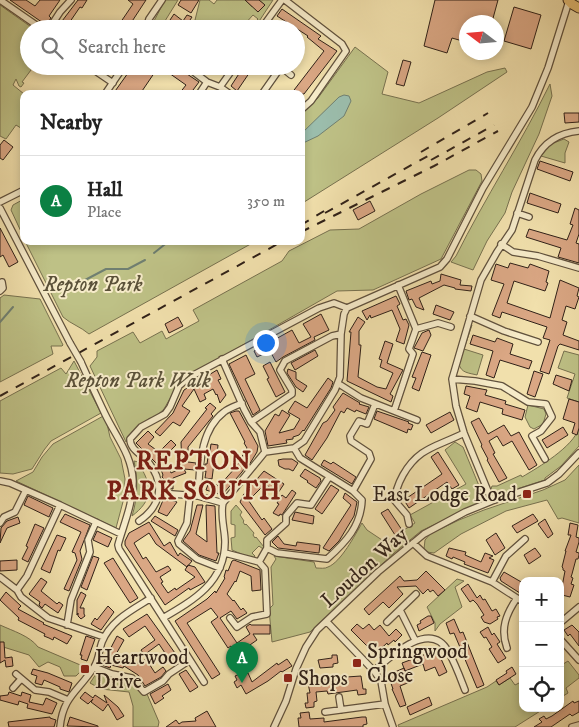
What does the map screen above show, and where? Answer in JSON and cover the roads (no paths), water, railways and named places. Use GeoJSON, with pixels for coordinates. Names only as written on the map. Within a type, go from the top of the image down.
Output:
{"type":"FeatureCollection","features":[{"type":"Feature","properties":{"kind":"street"},"geometry":{"type":"LineString","coordinates":[[0,0],[29,20]]}},
{"type":"Feature","properties":{"kind":"street"},"geometry":{"type":"LineString","coordinates":[[55,20],[71,0]]}},
{"type":"Feature","properties":{"kind":"street"},"geometry":{"type":"LineString","coordinates":[[149,20],[162,0]]}},
{"type":"Feature","properties":{"kind":"street"},"geometry":{"type":"LineString","coordinates":[[268,20],[284,0],[342,44],[346,51],[311,101],[305,106]]}},
{"type":"Feature","properties":{"kind":"street"},"geometry":{"type":"LineString","coordinates":[[163,618],[205,589],[214,580],[224,553],[223,503],[265,452],[294,448],[304,440],[339,384],[341,334],[344,314],[347,308],[440,266],[447,259],[483,188],[532,107],[548,68],[566,13],[573,4]]}},
{"type":"Feature","properties":{"kind":"street"},"geometry":{"type":"LineString","coordinates":[[101,75],[113,83]]}},
{"type":"Feature","properties":{"kind":"street"},"geometry":{"type":"LineString","coordinates":[[109,90],[118,75]]}},
{"type":"Feature","properties":{"kind":"street"},"geometry":{"type":"LineString","coordinates":[[198,75],[207,82],[224,90]]}},
{"type":"Feature","properties":{"kind":"street"},"geometry":{"type":"LineString","coordinates":[[220,87],[229,75]]}},
{"type":"Feature","properties":{"kind":"street"},"geometry":{"type":"LineString","coordinates":[[265,90],[275,75]]}},
{"type":"Feature","properties":{"kind":"street"},"geometry":{"type":"LineString","coordinates":[[202,90],[207,82]]}},
{"type":"Feature","properties":{"kind":"street"},"geometry":{"type":"LineString","coordinates":[[492,501],[464,433],[456,406],[452,379],[481,280],[501,244],[512,230],[540,150],[552,139],[579,131]]}},
{"type":"Feature","properties":{"kind":"street"},"geometry":{"type":"LineString","coordinates":[[0,202],[20,192]]}},
{"type":"Feature","properties":{"kind":"street"},"geometry":{"type":"LineString","coordinates":[[0,208],[81,362],[131,465],[132,497],[121,534],[119,549],[204,682]]}},
{"type":"Feature","properties":{"kind":"street"},"geometry":{"type":"LineString","coordinates":[[517,213],[529,217]]}},
{"type":"Feature","properties":{"kind":"street"},"geometry":{"type":"LineString","coordinates":[[501,244],[513,252],[538,256],[579,268]]}},
{"type":"Feature","properties":{"kind":"street"},"geometry":{"type":"LineString","coordinates":[[0,292],[3,288],[2,282]]}},
{"type":"Feature","properties":{"kind":"street"},"geometry":{"type":"LineString","coordinates":[[394,411],[413,354],[409,349],[416,330],[398,285]]}},
{"type":"Feature","properties":{"kind":"street"},"geometry":{"type":"LineString","coordinates":[[139,521],[148,515],[154,507],[160,493],[155,474],[149,463],[130,443],[130,439],[141,427],[165,414],[179,386],[188,378],[222,359],[324,305],[334,303],[347,308]]}},
{"type":"Feature","properties":{"kind":"street"},"geometry":{"type":"LineString","coordinates":[[470,316],[504,331],[538,342]]}},
{"type":"Feature","properties":{"kind":"street"},"geometry":{"type":"LineString","coordinates":[[416,330],[438,323],[451,327]]}},
{"type":"Feature","properties":{"kind":"street"},"geometry":{"type":"LineString","coordinates":[[251,422],[292,394],[292,390],[280,370],[285,361],[332,336],[341,334]]}},
{"type":"Feature","properties":{"kind":"street"},"geometry":{"type":"LineString","coordinates":[[222,359],[251,422],[260,432],[265,452]]}},
{"type":"Feature","properties":{"kind":"street"},"geometry":{"type":"LineString","coordinates":[[452,379],[502,386],[528,402],[546,404],[552,417],[541,431],[532,436],[545,459]]}},
{"type":"Feature","properties":{"kind":"street"},"geometry":{"type":"LineString","coordinates":[[339,384],[361,398],[417,420]]}},
{"type":"Feature","properties":{"kind":"street"},"geometry":{"type":"LineString","coordinates":[[198,496],[206,436],[217,419],[225,411],[242,403]]}},
{"type":"Feature","properties":{"kind":"street"},"geometry":{"type":"LineString","coordinates":[[353,491],[371,459],[369,453],[351,441],[350,436],[359,421],[367,424],[375,404]]}},
{"type":"Feature","properties":{"kind":"street"},"geometry":{"type":"LineString","coordinates":[[410,524],[407,515],[395,501],[395,493],[407,469],[417,456],[423,452],[464,433]]}},
{"type":"Feature","properties":{"kind":"street"},"geometry":{"type":"LineString","coordinates":[[266,548],[277,553],[327,559],[341,546],[359,521],[362,511],[362,500],[353,491],[300,458],[294,448]]}},
{"type":"Feature","properties":{"kind":"street","name":"Loudon Way"},"geometry":{"type":"LineString","coordinates":[[274,727],[282,712],[296,669],[306,647],[317,630],[378,572],[424,534],[465,512],[546,482],[559,474],[579,453]]}},
{"type":"Feature","properties":{"kind":"street"},"geometry":{"type":"LineString","coordinates":[[259,562],[266,548],[267,540],[286,524],[288,513],[297,503],[311,505],[329,477]]}},
{"type":"Feature","properties":{"kind":"street"},"geometry":{"type":"LineString","coordinates":[[0,481],[26,490],[121,534]]}},
{"type":"Feature","properties":{"kind":"street"},"geometry":{"type":"LineString","coordinates":[[0,523],[4,517],[16,512],[26,490]]}},
{"type":"Feature","properties":{"kind":"street"},"geometry":{"type":"LineString","coordinates":[[160,493],[198,496],[223,503]]}},
{"type":"Feature","properties":{"kind":"street"},"geometry":{"type":"LineString","coordinates":[[190,496],[187,523],[178,541],[179,544],[197,559],[220,568]]}},
{"type":"Feature","properties":{"kind":"street"},"geometry":{"type":"LineString","coordinates":[[17,590],[27,576],[60,505]]}},
{"type":"Feature","properties":{"kind":"street"},"geometry":{"type":"LineString","coordinates":[[67,625],[71,600],[90,552],[88,540],[96,522]]}},
{"type":"Feature","properties":{"kind":"street"},"geometry":{"type":"LineString","coordinates":[[492,582],[506,556],[526,538]]}},
{"type":"Feature","properties":{"kind":"street"},"geometry":{"type":"LineString","coordinates":[[413,543],[427,556],[492,582],[517,598],[505,618],[504,632],[507,648]]}},
{"type":"Feature","properties":{"kind":"street"},"geometry":{"type":"LineString","coordinates":[[224,553],[259,562],[265,569],[267,614],[252,618],[236,627],[230,618]]}},
{"type":"Feature","properties":{"kind":"street"},"geometry":{"type":"LineString","coordinates":[[0,577],[17,590],[21,598],[55,621],[104,637]]}},
{"type":"Feature","properties":{"kind":"street"},"geometry":{"type":"LineString","coordinates":[[387,622],[416,594]]}},
{"type":"Feature","properties":{"kind":"street"},"geometry":{"type":"LineString","coordinates":[[60,727],[63,710],[68,700],[94,667],[104,637],[120,618],[150,598]]}},
{"type":"Feature","properties":{"kind":"street"},"geometry":{"type":"LineString","coordinates":[[561,622],[579,607]]}},
{"type":"Feature","properties":{"kind":"street"},"geometry":{"type":"LineString","coordinates":[[400,610],[415,640]]}},
{"type":"Feature","properties":{"kind":"street"},"geometry":{"type":"LineString","coordinates":[[327,622],[374,671],[380,680],[385,704],[393,727]]}},
{"type":"Feature","properties":{"kind":"street"},"geometry":{"type":"LineString","coordinates":[[374,671],[394,653],[415,640],[428,638],[438,641],[448,650],[465,690]]}},
{"type":"Feature","properties":{"kind":"street"},"geometry":{"type":"LineString","coordinates":[[564,643],[579,660]]}},
{"type":"Feature","properties":{"kind":"street"},"geometry":{"type":"LineString","coordinates":[[94,667],[112,674],[132,678],[144,692],[163,681],[169,674],[190,660]]}},
{"type":"Feature","properties":{"kind":"street"},"geometry":{"type":"LineString","coordinates":[[16,674],[35,690],[49,692],[68,700]]}},
{"type":"Feature","properties":{"kind":"street"},"geometry":{"type":"LineString","coordinates":[[13,688],[21,679]]}},
{"type":"Feature","properties":{"kind":"street"},"geometry":{"type":"LineString","coordinates":[[339,698],[341,710]]}},
{"type":"Feature","properties":{"kind":"street"},"geometry":{"type":"LineString","coordinates":[[325,712],[385,704]]}},
{"type":"Feature","properties":{"kind":"street"},"geometry":{"type":"LineString","coordinates":[[572,727],[579,725]]}},
{"type":"Feature","properties":{"kind":"waterway"},"geometry":{"type":"LineString","coordinates":[[154,253],[164,245]]}},
{"type":"Feature","properties":{"kind":"waterway"},"geometry":{"type":"LineString","coordinates":[[68,289],[106,269],[128,269],[145,260]]}},
{"type":"Feature","properties":{"kind":"waterway"},"geometry":{"type":"LineString","coordinates":[[0,322],[13,307]]}},
{"type":"Feature","properties":{"kind":"railway"},"geometry":{"type":"LineString","coordinates":[[421,152],[488,113]]}},
{"type":"Feature","properties":{"kind":"railway"},"geometry":{"type":"LineString","coordinates":[[431,160],[494,125]]}},
{"type":"Feature","properties":{"kind":"railway"},"geometry":{"type":"LineString","coordinates":[[305,230],[434,166],[498,131]]}},
{"type":"Feature","properties":{"kind":"railway"},"geometry":{"type":"LineString","coordinates":[[325,213],[435,152]]}},
{"type":"Feature","properties":{"kind":"railway"},"geometry":{"type":"LineString","coordinates":[[305,223],[329,208]]}},
{"type":"Feature","properties":{"kind":"railway"},"geometry":{"type":"LineString","coordinates":[[0,396],[276,245]]}},
{"type":"Feature","properties":{"kind":"place","name":"East Lodge Road"},"geometry":{"type":"Point","coordinates":[527,494]}},
{"type":"Feature","properties":{"kind":"place","name":"Springwood Close"},"geometry":{"type":"Point","coordinates":[357,663]}},
{"type":"Feature","properties":{"kind":"place","name":"Heartwood Drive"},"geometry":{"type":"Point","coordinates":[85,669]}},
{"type":"Feature","properties":{"kind":"place","name":"Shops"},"geometry":{"type":"Point","coordinates":[288,678]}},
{"type":"Feature","properties":{"kind":"place","name":"Hall"},"geometry":{"type":"Point","coordinates":[242,683]}},
{"type":"Feature","properties":{"kind":"district","name":"REPTON PARK SOUTH"},"geometry":{"type":"Point","coordinates":[194,475]}},
{"type":"Feature","properties":{"kind":"park label","name":"Repton Park"},"geometry":{"type":"Point","coordinates":[93,284]}},
{"type":"Feature","properties":{"kind":"park label","name":"Repton Park Walk"},"geometry":{"type":"Point","coordinates":[138,380]}}]}
